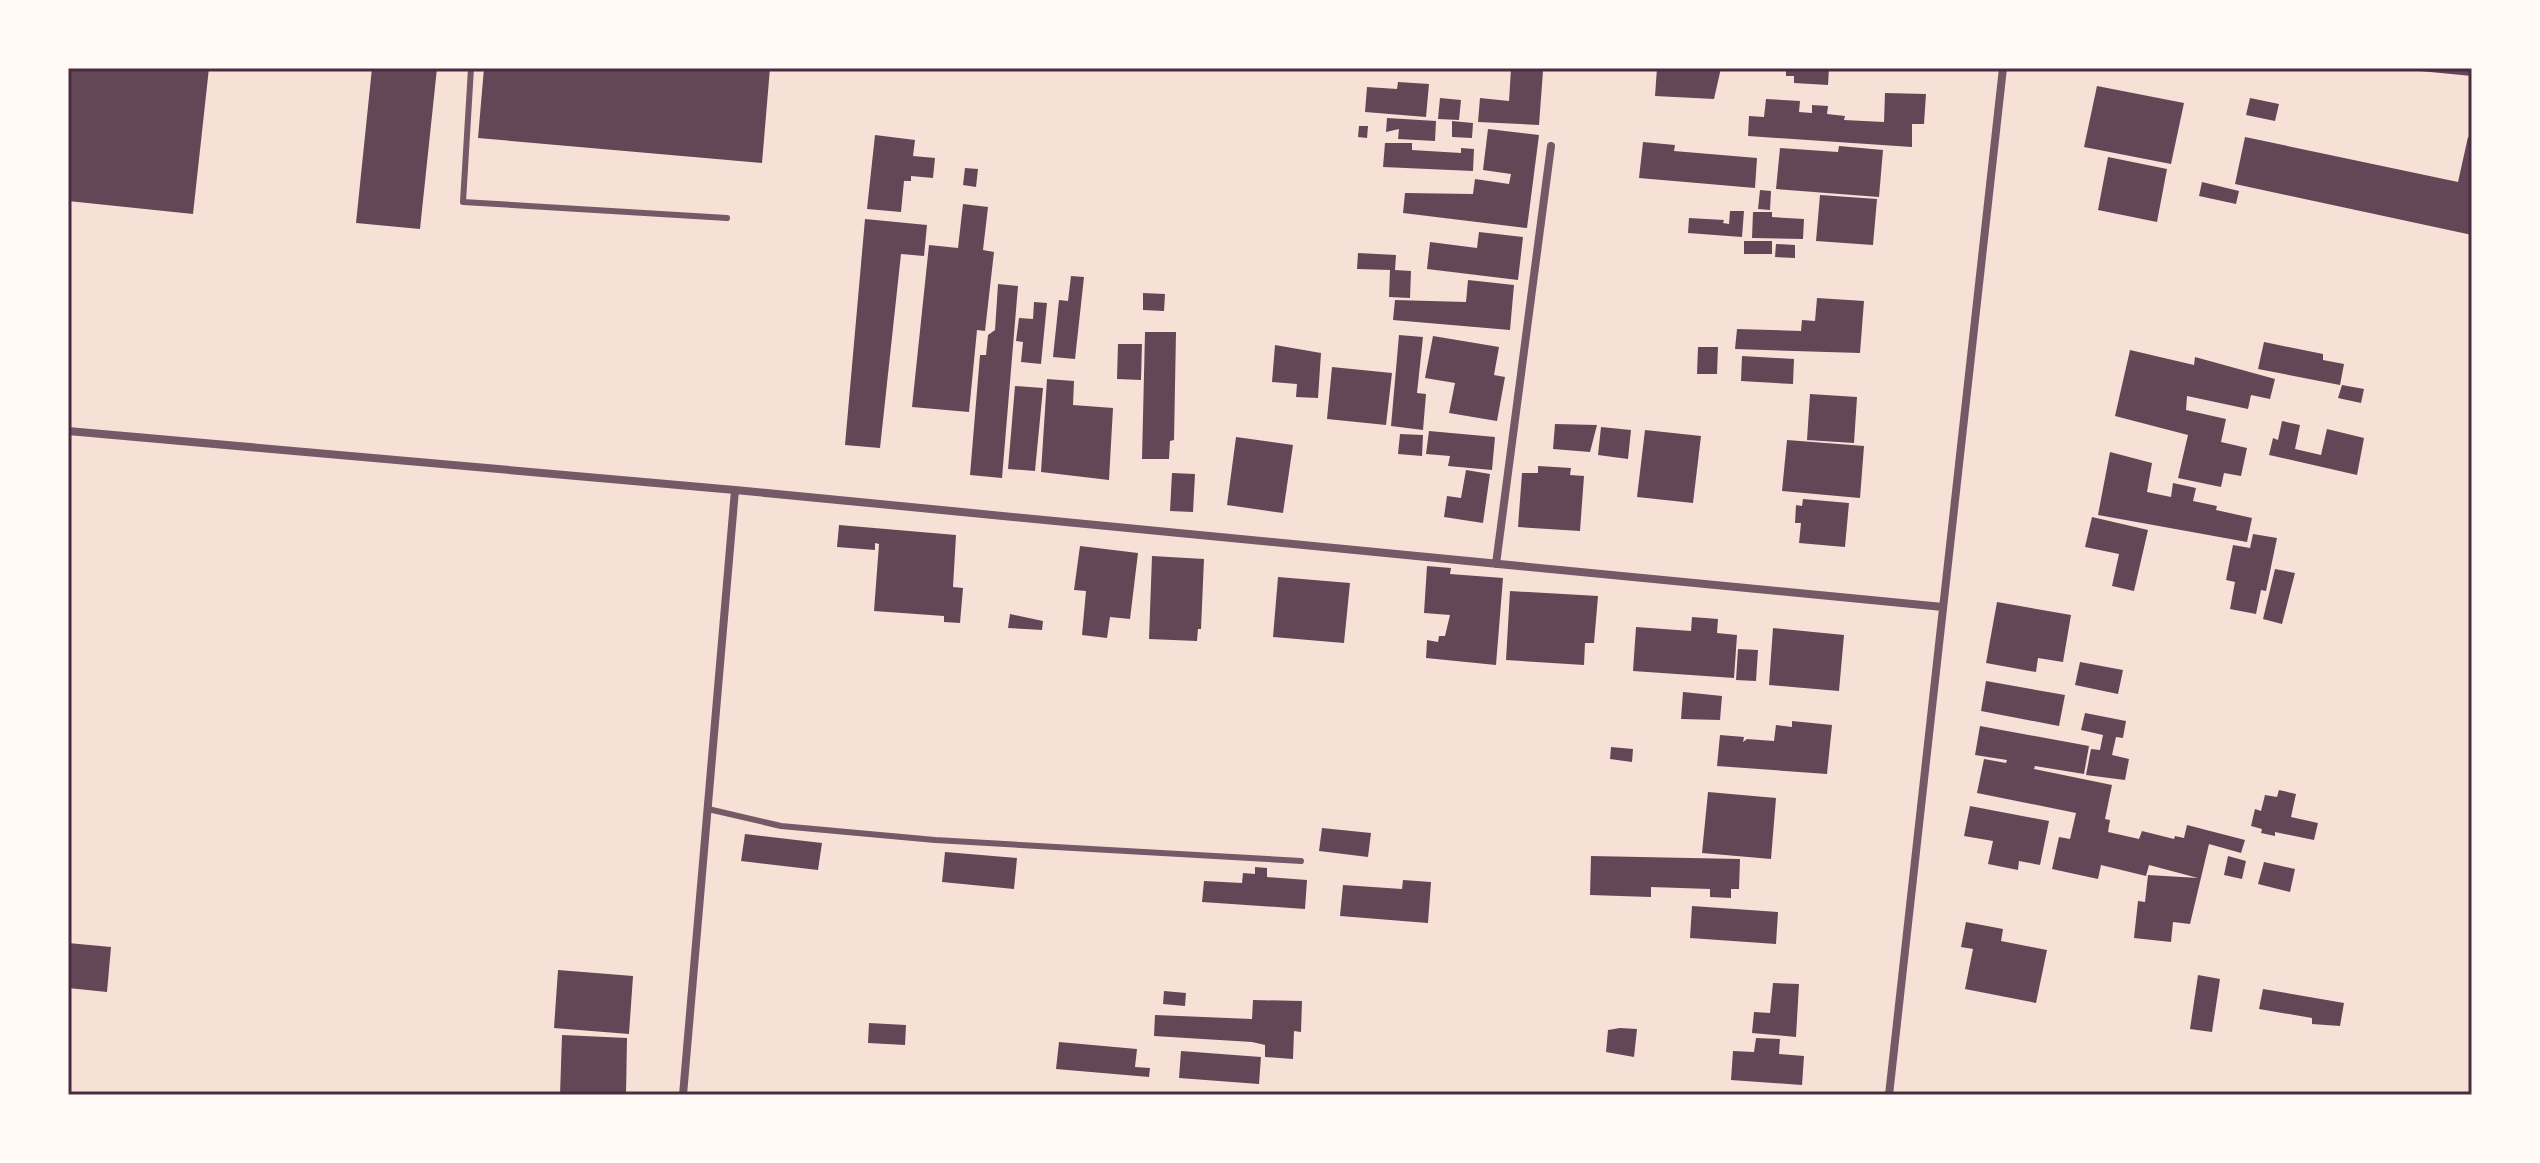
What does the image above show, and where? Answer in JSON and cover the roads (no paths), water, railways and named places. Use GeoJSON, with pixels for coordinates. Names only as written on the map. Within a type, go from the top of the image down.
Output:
{"type":"FeatureCollection","features":[{"type":"Feature","properties":{"kind":"street"},"geometry":{"type":"LineString","coordinates":[[1889,1095],[2003,68]]}},
{"type":"Feature","properties":{"kind":"street"},"geometry":{"type":"LineString","coordinates":[[1496,564],[1551,146]]}},
{"type":"Feature","properties":{"kind":"street"},"geometry":{"type":"LineString","coordinates":[[68,431],[735,490],[1943,607]]}},
{"type":"Feature","properties":{"kind":"street"},"geometry":{"type":"LineString","coordinates":[[683,1095],[735,490]]}},
{"type":"Feature","properties":{"kind":"lane"},"geometry":{"type":"LineString","coordinates":[[471,68],[463,202],[727,218]]}},
{"type":"Feature","properties":{"kind":"lane"},"geometry":{"type":"LineString","coordinates":[[708,809],[781,826],[935,840],[1301,861]]}}]}
